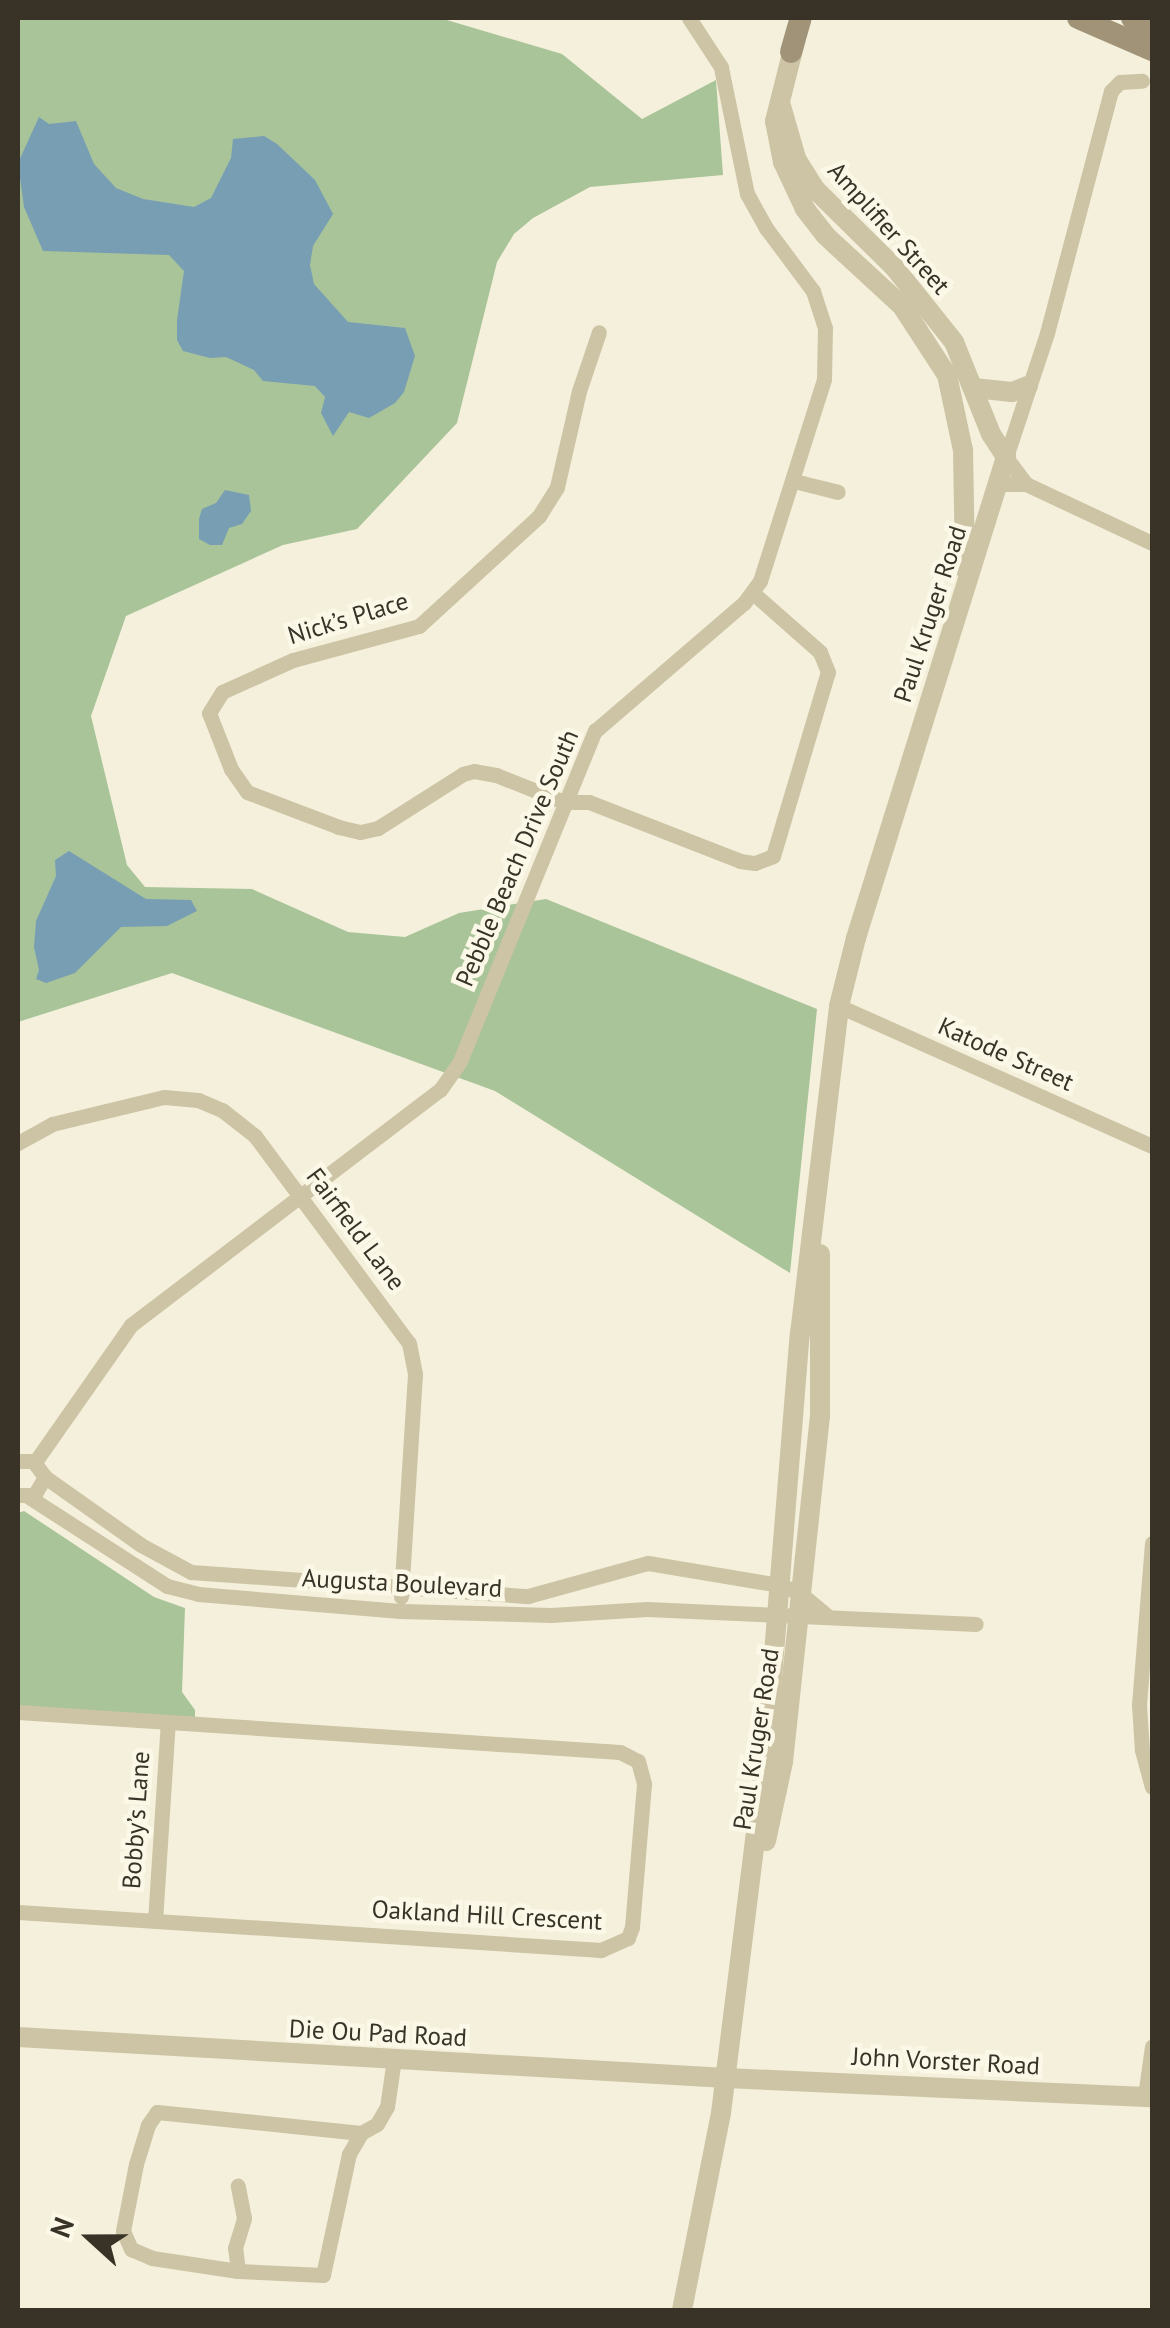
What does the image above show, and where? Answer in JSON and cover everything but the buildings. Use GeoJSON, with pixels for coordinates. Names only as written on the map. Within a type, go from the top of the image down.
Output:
{"type":"FeatureCollection","features":[{"type":"Feature","properties":{"kind":"main road"},"geometry":{"type":"LineString","coordinates":[[791,52],[802,18]]}},
{"type":"Feature","properties":{"kind":"main road"},"geometry":{"type":"LineString","coordinates":[[1078,18],[1152,50]]}},
{"type":"Feature","properties":{"kind":"main road"},"geometry":{"type":"LineString","coordinates":[[1132,18],[1152,27]]}},
{"type":"Feature","properties":{"kind":"street","name":"Pebble Beach Drive South"},"geometry":{"type":"LineString","coordinates":[[23,1460],[132,1325],[426,1102],[453,1074],[588,743],[602,722],[753,593],[772,554],[824,380],[825,328],[813,291],[766,228],[747,194],[721,67],[688,18]]}},
{"type":"Feature","properties":{"kind":"street","name":"Amplifier Street"},"geometry":{"type":"LineString","coordinates":[[791,52],[776,121],[796,193],[825,235],[892,296],[932,346],[958,406],[967,578]]}},
{"type":"Feature","properties":{"kind":"street","name":"Paul Kruger Road"},"geometry":{"type":"LineString","coordinates":[[788,1618],[780,1585],[816,1192],[839,1006],[856,938],[999,484],[1111,91],[1120,82],[1142,81]]}},
{"type":"Feature","properties":{"kind":"street","name":"Amplifier Street"},"geometry":{"type":"LineString","coordinates":[[781,106],[796,158],[815,189],[895,268],[936,317],[974,388],[990,434],[1026,484]]}},
{"type":"Feature","properties":{"kind":"street","name":"Nick’s Place"},"geometry":{"type":"LineString","coordinates":[[564,802],[496,774],[474,771],[463,774],[378,828],[360,832],[339,828],[248,792],[232,769],[209,713],[218,696],[229,688],[300,657],[419,626],[539,516],[557,486],[579,391],[600,332]]}},
{"type":"Feature","properties":{"kind":"street"},"geometry":{"type":"LineString","coordinates":[[974,388],[1012,392],[1028,386]]}},
{"type":"Feature","properties":{"kind":"street"},"geometry":{"type":"LineString","coordinates":[[963,450],[999,484]]}},
{"type":"Feature","properties":{"kind":"street"},"geometry":{"type":"LineString","coordinates":[[794,481],[838,492]]}},
{"type":"Feature","properties":{"kind":"street","name":"Amplifier Street"},"geometry":{"type":"LineString","coordinates":[[999,484],[1026,484],[1152,543]]}},
{"type":"Feature","properties":{"kind":"street"},"geometry":{"type":"LineString","coordinates":[[564,802],[588,802],[740,861],[755,864],[772,856],[828,672],[820,652],[753,593]]}},
{"type":"Feature","properties":{"kind":"street","name":"Katode Street"},"geometry":{"type":"LineString","coordinates":[[839,1006],[1152,1146]]}},
{"type":"Feature","properties":{"kind":"street","name":"Fairfield Lane"},"geometry":{"type":"LineString","coordinates":[[18,1143],[52,1124],[154,1098],[187,1098],[222,1110],[248,1128],[405,1335],[414,1357],[400,1612]]}},
{"type":"Feature","properties":{"kind":"street","name":"Paul Kruger Road"},"geometry":{"type":"LineString","coordinates":[[682,2310],[731,2078],[788,1618],[800,1593],[820,1415],[816,1192]]}},
{"type":"Feature","properties":{"kind":"street"},"geometry":{"type":"LineString","coordinates":[[23,1460],[45,1477],[42,1488],[23,1496]]}},
{"type":"Feature","properties":{"kind":"street","name":"Augusta Boulevard"},"geometry":{"type":"LineString","coordinates":[[45,1477],[157,1555],[191,1572],[542,1595],[593,1575],[648,1563],[780,1585],[800,1593],[826,1615]]}},
{"type":"Feature","properties":{"kind":"street","name":"Augusta Boulevard"},"geometry":{"type":"LineString","coordinates":[[23,1496],[180,1591],[400,1612],[551,1615],[647,1609],[976,1624]]}},
{"type":"Feature","properties":{"kind":"street"},"geometry":{"type":"LineString","coordinates":[[1152,1543],[1139,1705],[1142,1750],[1152,1787]]}},
{"type":"Feature","properties":{"kind":"street","name":"Oakland Hill Crescent"},"geometry":{"type":"LineString","coordinates":[[18,1712],[626,1753],[638,1760],[642,1802],[632,1928],[628,1938],[601,1950],[18,1912]]}},
{"type":"Feature","properties":{"kind":"street","name":"Bobby’s Lane"},"geometry":{"type":"LineString","coordinates":[[155,1922],[168,1722]]}},
{"type":"Feature","properties":{"kind":"street","name":"Die Ou Pad Road"},"geometry":{"type":"LineString","coordinates":[[18,2037],[731,2078]]}},
{"type":"Feature","properties":{"kind":"street"},"geometry":{"type":"LineString","coordinates":[[1149,2096],[1152,2046]]}},
{"type":"Feature","properties":{"kind":"street"},"geometry":{"type":"LineString","coordinates":[[361,2133],[158,2112],[148,2124],[122,2231],[131,2249],[152,2258],[238,2271],[323,2275],[350,2154],[361,2133],[377,2124],[387,2107],[394,2059]]}},
{"type":"Feature","properties":{"kind":"street","name":"John Vorster Road"},"geometry":{"type":"LineString","coordinates":[[731,2078],[1149,2096]]}},
{"type":"Feature","properties":{"kind":"street"},"geometry":{"type":"LineString","coordinates":[[238,2186],[244,2218],[235,2248],[238,2271]]}},
{"type":"Feature","properties":{"kind":"green space"},"geometry":{"type":"Polygon","coordinates":[[[18,18],[440,18],[562,54],[642,119],[716,80],[723,175],[590,187],[533,218],[514,234],[497,262],[457,423],[357,529],[283,545],[126,616],[91,716],[127,865],[145,887],[252,889],[348,932],[405,937],[459,913],[546,899],[817,1009],[790,1273],[495,1091],[172,973],[18,1022],[18,18]]]}},
{"type":"Feature","properties":{"kind":"green space"},"geometry":{"type":"Polygon","coordinates":[[[24,1511],[154,1597],[185,1608],[182,1692],[195,1710],[195,1718],[18,1707],[18,1513],[24,1511]]]}},
{"type":"Feature","properties":{"kind":"water"},"geometry":{"type":"Polygon","coordinates":[[[39,117],[49,124],[76,121],[94,164],[116,188],[143,199],[194,207],[211,198],[231,158],[233,139],[264,136],[277,144],[315,180],[333,214],[313,246],[310,265],[314,284],[348,322],[405,328],[415,356],[404,392],[395,403],[369,418],[349,412],[333,436],[321,413],[325,397],[315,386],[263,381],[254,370],[226,357],[210,358],[183,351],[177,340],[177,320],[184,271],[169,255],[43,251],[24,207],[18,163],[39,117]]]}},
{"type":"Feature","properties":{"kind":"water"},"geometry":{"type":"Polygon","coordinates":[[[225,490],[249,495],[251,511],[242,524],[229,528],[222,545],[210,545],[199,539],[199,519],[202,509],[216,503],[225,490]]]}},
{"type":"Feature","properties":{"kind":"water"},"geometry":{"type":"Polygon","coordinates":[[[69,851],[146,899],[191,900],[197,911],[167,926],[121,927],[75,973],[46,983],[36,979],[36,921],[56,876],[55,860],[69,851]]]}}]}
